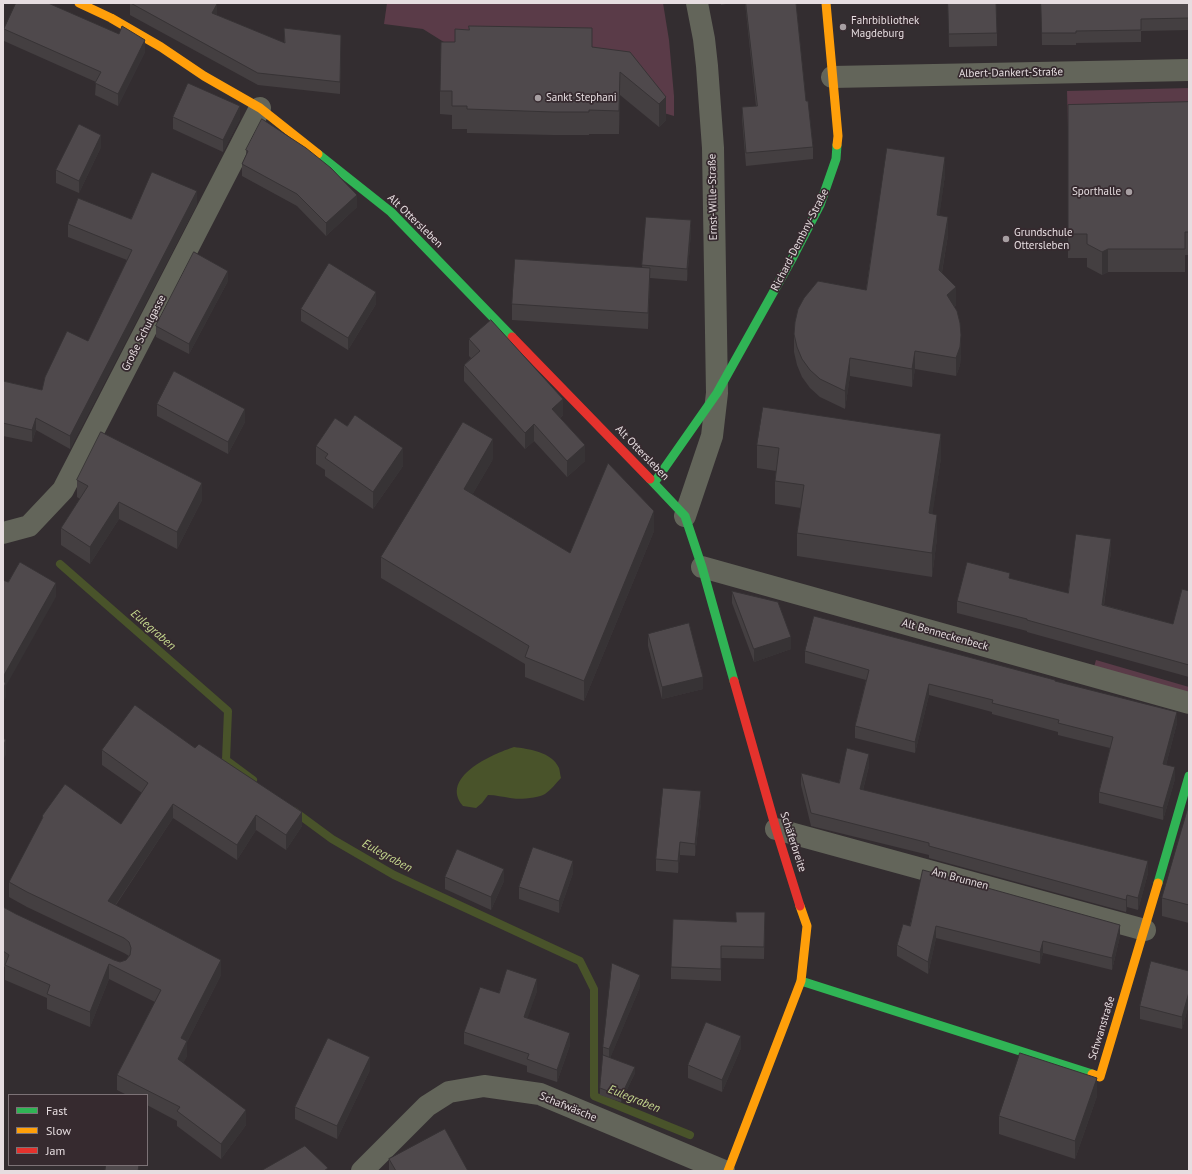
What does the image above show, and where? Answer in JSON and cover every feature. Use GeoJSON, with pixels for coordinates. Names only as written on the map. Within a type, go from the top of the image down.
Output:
{"type":"FeatureCollection","features":[{"type":"Feature","properties":{"kind":"street","name":"Alt Ottersleben"},"geometry":{"type":"LineString","coordinates":[[79,3],[112,10],[161,47],[204,76],[260,108],[391,212],[686,516]]}},
{"type":"Feature","properties":{"kind":"street","name":"Ernst-Wille-Straße"},"geometry":{"type":"LineString","coordinates":[[697,3],[704,39],[712,134],[717,393]]}},
{"type":"Feature","properties":{"kind":"street","name":"Richard-Dembny-Straße"},"geometry":{"type":"LineString","coordinates":[[654,483],[717,393],[793,257],[820,205],[830,178],[836,159],[838,136],[826,3]]}},
{"type":"Feature","properties":{"kind":"street","name":"Albert-Dankert-Straße"},"geometry":{"type":"LineString","coordinates":[[832,77],[1189,70]]}},
{"type":"Feature","properties":{"kind":"street","name":"Große Schulgasse"},"geometry":{"type":"LineString","coordinates":[[3,534],[29,526],[63,490],[260,108]]}},
{"type":"Feature","properties":{"kind":"street","name":"Richard-Dembny-Straße"},"geometry":{"type":"LineString","coordinates":[[686,516],[712,436],[717,393]]}},
{"type":"Feature","properties":{"kind":"street","name":"Schäferbreite"},"geometry":{"type":"LineString","coordinates":[[686,516],[702,567],[776,829],[807,926],[801,981],[728,1171]]}},
{"type":"Feature","properties":{"kind":"street","name":"Alt Benneckenbeck"},"geometry":{"type":"LineString","coordinates":[[702,567],[1189,703]]}},
{"type":"Feature","properties":{"kind":"street","name":"Schwanstraße"},"geometry":{"type":"LineString","coordinates":[[801,981],[1100,1077],[1145,930],[1189,776]]}},
{"type":"Feature","properties":{"kind":"street","name":"Am Brunnen"},"geometry":{"type":"LineString","coordinates":[[776,829],[1145,930]]}},
{"type":"Feature","properties":{"kind":"street","name":"Schafwäsche"},"geometry":{"type":"LineString","coordinates":[[362,1171],[426,1106],[449,1092],[484,1086],[540,1094],[724,1171]]}},
{"type":"Feature","properties":{"kind":"shaded area"},"geometry":{"type":"Polygon","coordinates":[[[387,3],[663,3],[669,40],[674,96],[674,116],[640,106],[637,92],[455,49],[423,29],[384,24],[387,3]]]}},
{"type":"Feature","properties":{"kind":"shaded area"},"geometry":{"type":"Polygon","coordinates":[[[1189,88],[1189,125],[1068,128],[1067,91],[1189,88]]]}},
{"type":"Feature","properties":{"kind":"shaded area"},"geometry":{"type":"Polygon","coordinates":[[[1096,660],[1189,687],[1189,693],[1094,667],[1096,660]]]}},
{"type":"Feature","properties":{"kind":"shaded area"},"geometry":{"type":"Polygon","coordinates":[[[514,747],[540,752],[551,758],[559,768],[561,778],[547,792],[538,797],[514,799],[488,795],[476,808],[463,806],[457,795],[458,786],[463,776],[482,761],[514,747]]]}},
{"type":"Feature","properties":{"kind":"building"},"geometry":{"type":"Polygon","coordinates":[[[16,3],[48,3],[119,34],[122,26],[145,40],[118,94],[95,83],[101,72],[4,29],[16,3]]]}},
{"type":"Feature","properties":{"kind":"building"},"geometry":{"type":"Polygon","coordinates":[[[131,3],[214,3],[217,4],[212,13],[285,43],[284,28],[341,35],[340,82],[258,73],[131,3]]]}},
{"type":"Feature","properties":{"kind":"building"},"geometry":{"type":"Polygon","coordinates":[[[746,3],[796,3],[806,101],[808,101],[813,147],[746,153],[742,107],[757,106],[746,3]]]}},
{"type":"Feature","properties":{"kind":"building"},"geometry":{"type":"Polygon","coordinates":[[[948,3],[996,3],[997,33],[949,34],[948,3]]]}},
{"type":"Feature","properties":{"kind":"building"},"geometry":{"type":"Polygon","coordinates":[[[1041,3],[1189,3],[1189,18],[1141,19],[1141,30],[1042,33],[1041,3]]]}},
{"type":"Feature","properties":{"kind":"building","name":"Sankt Stephani"},"geometry":{"type":"Polygon","coordinates":[[[469,26],[592,28],[592,47],[630,52],[666,97],[659,104],[620,72],[619,111],[589,110],[589,112],[553,112],[467,109],[467,106],[452,106],[452,91],[440,91],[441,42],[455,42],[455,29],[469,30],[469,26]]]}},
{"type":"Feature","properties":{"kind":"building"},"geometry":{"type":"Polygon","coordinates":[[[188,83],[240,106],[223,140],[173,117],[188,83]]]}},
{"type":"Feature","properties":{"kind":"building","name":"Sporthalle"},"geometry":{"type":"Polygon","coordinates":[[[1189,102],[1189,232],[1185,232],[1185,249],[1108,249],[1102,252],[1087,244],[1087,234],[1068,234],[1068,105],[1189,102]]]}},
{"type":"Feature","properties":{"kind":"building"},"geometry":{"type":"Polygon","coordinates":[[[262,119],[306,148],[331,168],[357,195],[326,223],[297,194],[242,164],[248,151],[246,150],[262,119]]]}},
{"type":"Feature","properties":{"kind":"building"},"geometry":{"type":"Polygon","coordinates":[[[79,124],[101,135],[79,181],[56,170],[79,124]]]}},
{"type":"Feature","properties":{"kind":"building"},"geometry":{"type":"Polygon","coordinates":[[[887,148],[945,157],[937,215],[948,217],[939,270],[956,287],[947,295],[957,311],[960,323],[960,347],[956,358],[915,351],[912,369],[850,358],[845,391],[820,379],[810,370],[802,359],[794,334],[795,322],[798,309],[804,298],[818,281],[866,290],[887,148]]]}},
{"type":"Feature","properties":{"kind":"building"},"geometry":{"type":"Polygon","coordinates":[[[152,172],[197,191],[70,436],[36,418],[32,430],[3,423],[3,381],[42,390],[45,377],[67,331],[88,341],[132,250],[68,224],[78,198],[131,219],[152,172]]]}},
{"type":"Feature","properties":{"kind":"building"},"geometry":{"type":"Polygon","coordinates":[[[646,217],[691,220],[687,269],[642,265],[646,217]]]}},
{"type":"Feature","properties":{"kind":"building"},"geometry":{"type":"Polygon","coordinates":[[[194,252],[228,271],[189,344],[156,326],[194,252]]]}},
{"type":"Feature","properties":{"kind":"building"},"geometry":{"type":"Polygon","coordinates":[[[515,259],[650,268],[648,313],[512,304],[515,259]]]}},
{"type":"Feature","properties":{"kind":"building"},"geometry":{"type":"Polygon","coordinates":[[[329,263],[376,292],[348,338],[301,309],[329,263]]]}},
{"type":"Feature","properties":{"kind":"building"},"geometry":{"type":"Polygon","coordinates":[[[491,320],[563,399],[552,409],[585,445],[567,461],[534,424],[525,433],[464,365],[480,351],[469,339],[491,320]]]}},
{"type":"Feature","properties":{"kind":"building"},"geometry":{"type":"Polygon","coordinates":[[[174,371],[245,409],[228,442],[157,404],[174,371]]]}},
{"type":"Feature","properties":{"kind":"building"},"geometry":{"type":"Polygon","coordinates":[[[763,407],[941,434],[929,513],[937,515],[932,553],[797,533],[804,485],[775,481],[779,448],[757,445],[763,407]]]}},
{"type":"Feature","properties":{"kind":"building"},"geometry":{"type":"Polygon","coordinates":[[[355,415],[403,448],[373,492],[325,458],[328,454],[316,446],[335,418],[347,426],[355,415]]]}},
{"type":"Feature","properties":{"kind":"building"},"geometry":{"type":"Polygon","coordinates":[[[463,422],[493,439],[464,489],[570,553],[608,463],[654,511],[584,681],[525,657],[529,646],[381,557],[463,422]]]}},
{"type":"Feature","properties":{"kind":"building"},"geometry":{"type":"Polygon","coordinates":[[[101,432],[202,483],[177,532],[119,502],[90,547],[61,528],[88,486],[77,480],[101,432]]]}},
{"type":"Feature","properties":{"kind":"building"},"geometry":{"type":"Polygon","coordinates":[[[1076,534],[1111,539],[1102,605],[1173,624],[1182,589],[1189,591],[1189,665],[1027,619],[957,601],[967,562],[1010,573],[1009,578],[1068,593],[1076,534]]]}},
{"type":"Feature","properties":{"kind":"building"},"geometry":{"type":"Polygon","coordinates":[[[20,562],[56,583],[3,677],[3,580],[8,582],[20,562]]]}},
{"type":"Feature","properties":{"kind":"building"},"geometry":{"type":"Polygon","coordinates":[[[732,591],[778,602],[791,637],[754,649],[732,591]]]}},
{"type":"Feature","properties":{"kind":"building"},"geometry":{"type":"Polygon","coordinates":[[[814,616],[1055,681],[1177,712],[1163,764],[1175,767],[1163,808],[1099,792],[1113,737],[1058,723],[1059,720],[992,703],[993,700],[929,684],[915,742],[855,726],[869,670],[805,651],[814,616]]]}},
{"type":"Feature","properties":{"kind":"building"},"geometry":{"type":"Polygon","coordinates":[[[689,623],[703,677],[662,687],[648,634],[689,623]]]}},
{"type":"Feature","properties":{"kind":"building"},"geometry":{"type":"Polygon","coordinates":[[[3,681],[6,683],[3,689],[3,681]]]}},
{"type":"Feature","properties":{"kind":"building"},"geometry":{"type":"Polygon","coordinates":[[[135,705],[195,748],[199,744],[302,812],[286,835],[256,815],[237,845],[173,804],[108,901],[221,960],[181,1038],[187,1041],[178,1059],[246,1110],[221,1144],[177,1111],[180,1107],[117,1075],[161,990],[109,964],[90,1012],[47,994],[50,985],[5,965],[9,955],[3,951],[3,907],[114,960],[120,962],[126,960],[130,955],[131,948],[129,942],[124,938],[9,882],[43,817],[42,816],[65,784],[121,824],[148,783],[102,750],[135,705]]]}},
{"type":"Feature","properties":{"kind":"building"},"geometry":{"type":"Polygon","coordinates":[[[3,738],[6,740],[3,746],[3,738]]]}},
{"type":"Feature","properties":{"kind":"building"},"geometry":{"type":"Polygon","coordinates":[[[847,748],[869,754],[860,789],[1148,861],[1138,898],[1127,895],[1126,900],[929,846],[929,843],[811,813],[801,773],[839,783],[847,748]]]}},
{"type":"Feature","properties":{"kind":"building"},"geometry":{"type":"Polygon","coordinates":[[[663,788],[701,791],[695,844],[680,842],[678,861],[656,859],[663,788]]]}},
{"type":"Feature","properties":{"kind":"building"},"geometry":{"type":"Polygon","coordinates":[[[1189,804],[1189,905],[1162,898],[1189,804]]]}},
{"type":"Feature","properties":{"kind":"building"},"geometry":{"type":"Polygon","coordinates":[[[533,847],[573,861],[559,901],[519,887],[533,847]]]}},
{"type":"Feature","properties":{"kind":"building"},"geometry":{"type":"Polygon","coordinates":[[[457,849],[504,869],[491,897],[445,877],[457,849]]]}},
{"type":"Feature","properties":{"kind":"building"},"geometry":{"type":"Polygon","coordinates":[[[923,870],[1120,925],[1112,958],[1043,941],[1040,952],[936,926],[928,962],[897,945],[903,924],[910,926],[923,870]]]}},
{"type":"Feature","properties":{"kind":"building"},"geometry":{"type":"Polygon","coordinates":[[[736,912],[765,912],[764,947],[721,946],[721,969],[671,967],[673,919],[736,922],[736,912]]]}},
{"type":"Feature","properties":{"kind":"building"},"geometry":{"type":"Polygon","coordinates":[[[1151,961],[1189,971],[1189,992],[1182,1017],[1140,1006],[1151,961]]]}},
{"type":"Feature","properties":{"kind":"building"},"geometry":{"type":"Polygon","coordinates":[[[612,963],[640,975],[609,1049],[603,1047],[612,963]]]}},
{"type":"Feature","properties":{"kind":"building"},"geometry":{"type":"Polygon","coordinates":[[[507,969],[537,979],[524,1017],[570,1033],[557,1070],[527,1059],[529,1054],[464,1032],[480,987],[499,993],[507,969]]]}},
{"type":"Feature","properties":{"kind":"building"},"geometry":{"type":"Polygon","coordinates":[[[706,1022],[741,1036],[722,1080],[688,1065],[706,1022]]]}},
{"type":"Feature","properties":{"kind":"building"},"geometry":{"type":"Polygon","coordinates":[[[328,1038],[370,1057],[337,1126],[295,1107],[328,1038]]]}},
{"type":"Feature","properties":{"kind":"building"},"geometry":{"type":"Polygon","coordinates":[[[1020,1053],[1097,1078],[1075,1141],[999,1116],[1020,1053]]]}},
{"type":"Feature","properties":{"kind":"building"},"geometry":{"type":"Polygon","coordinates":[[[603,1055],[635,1067],[621,1096],[600,1088],[603,1055]]]}},
{"type":"Feature","properties":{"kind":"building"},"geometry":{"type":"Polygon","coordinates":[[[445,1129],[468,1171],[396,1171],[389,1159],[445,1129]]]}},
{"type":"Feature","properties":{"kind":"building"},"geometry":{"type":"Polygon","coordinates":[[[305,1146],[328,1168],[324,1171],[261,1171],[305,1146]]]}},
{"type":"Feature","properties":{"kind":"building"},"geometry":{"type":"Polygon","coordinates":[[[106,1166],[139,1166],[138,1171],[105,1171],[106,1166]]]}},
{"type":"Feature","properties":{"kind":"waterway","name":"Eulegraben"},"geometry":{"type":"LineString","coordinates":[[60,564],[228,711],[226,760],[253,780]]}},
{"type":"Feature","properties":{"kind":"waterway","name":"Eulegraben"},"geometry":{"type":"LineString","coordinates":[[294,811],[332,839],[394,875],[580,961],[594,989],[594,1096],[690,1135]]}},
{"type":"Feature","properties":{"kind":"traffic: fast"},"geometry":{"type":"LineString","coordinates":[[654,483],[717,393],[793,257],[820,205],[836,159],[837,145]]}},
{"type":"Feature","properties":{"kind":"traffic: fast"},"geometry":{"type":"LineString","coordinates":[[318,154],[391,212],[512,337]]}},
{"type":"Feature","properties":{"kind":"traffic: fast"},"geometry":{"type":"LineString","coordinates":[[650,479],[685,516],[702,567],[734,681]]}},
{"type":"Feature","properties":{"kind":"traffic: fast"},"geometry":{"type":"LineString","coordinates":[[1158,883],[1189,776]]}},
{"type":"Feature","properties":{"kind":"traffic: fast"},"geometry":{"type":"LineString","coordinates":[[801,981],[1092,1074]]}},
{"type":"Feature","properties":{"kind":"traffic: slow"},"geometry":{"type":"LineString","coordinates":[[79,3],[111,18],[161,47],[204,76],[260,108],[318,154]]}},
{"type":"Feature","properties":{"kind":"traffic: slow"},"geometry":{"type":"LineString","coordinates":[[826,3],[838,136],[837,145]]}},
{"type":"Feature","properties":{"kind":"traffic: slow"},"geometry":{"type":"LineString","coordinates":[[1092,1074],[1100,1077],[1158,883]]}},
{"type":"Feature","properties":{"kind":"traffic: slow"},"geometry":{"type":"LineString","coordinates":[[728,1171],[801,981],[807,926],[800,906]]}},
{"type":"Feature","properties":{"kind":"traffic: jam"},"geometry":{"type":"LineString","coordinates":[[512,337],[650,479]]}},
{"type":"Feature","properties":{"kind":"traffic: jam"},"geometry":{"type":"LineString","coordinates":[[734,681],[776,829],[800,906]]}},
{"type":"Feature","properties":{"kind":"place","name":"Fahrbibliothek Magdeburg"},"geometry":{"type":"Point","coordinates":[843,27]}},
{"type":"Feature","properties":{"kind":"place","name":"Sankt Stephani"},"geometry":{"type":"Point","coordinates":[538,98]}},
{"type":"Feature","properties":{"kind":"place","name":"Sporthalle"},"geometry":{"type":"Point","coordinates":[1129,192]}},
{"type":"Feature","properties":{"kind":"place","name":"Grundschule Ottersleben"},"geometry":{"type":"Point","coordinates":[1006,239]}}]}
